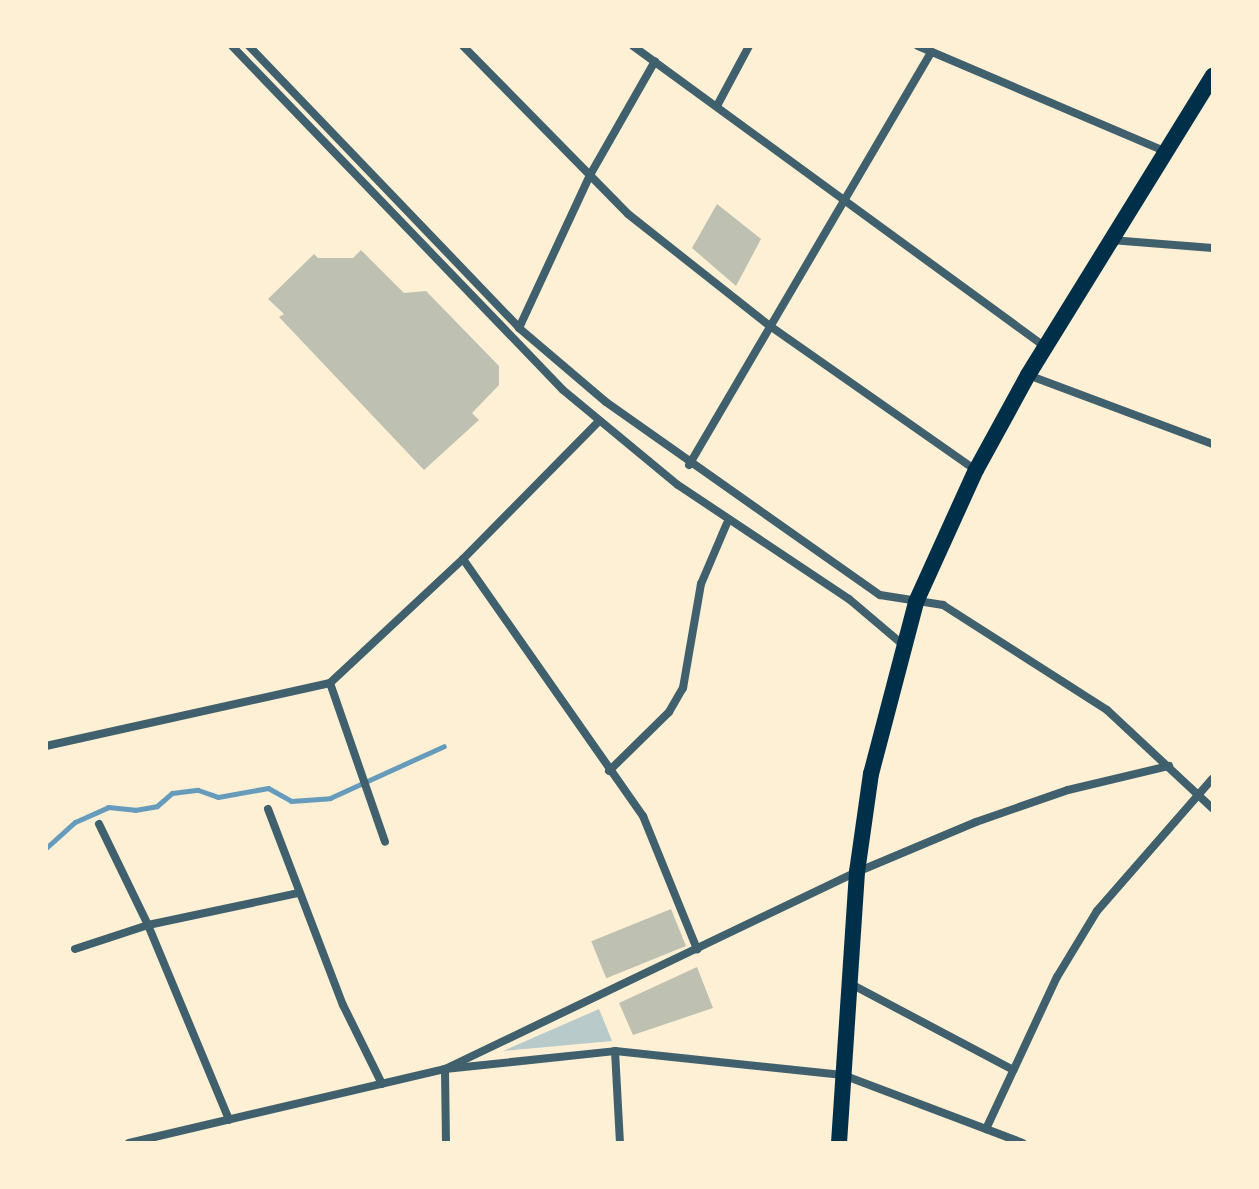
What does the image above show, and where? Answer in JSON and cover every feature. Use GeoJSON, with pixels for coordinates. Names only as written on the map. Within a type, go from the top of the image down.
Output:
{"type":"FeatureCollection","features":[{"type":"Feature","properties":{"kind":"main road"},"geometry":{"type":"LineString","coordinates":[[839,1143],[857,872],[871,774],[902,644],[916,602],[976,470],[1044,346],[1213,76]]}},
{"type":"Feature","properties":{"kind":"street"},"geometry":{"type":"LineString","coordinates":[[232,46],[512,341],[599,421],[727,523],[849,599],[902,644]]}},
{"type":"Feature","properties":{"kind":"street"},"geometry":{"type":"LineString","coordinates":[[249,46],[519,328],[689,465],[880,595],[943,605],[1107,710],[1198,791],[1213,809]]}},
{"type":"Feature","properties":{"kind":"street"},"geometry":{"type":"LineString","coordinates":[[463,46],[628,214],[770,326],[976,470]]}},
{"type":"Feature","properties":{"kind":"street"},"geometry":{"type":"LineString","coordinates":[[633,46],[718,104],[1044,346]]}},
{"type":"Feature","properties":{"kind":"street"},"geometry":{"type":"LineString","coordinates":[[718,104],[749,46]]}},
{"type":"Feature","properties":{"kind":"street"},"geometry":{"type":"LineString","coordinates":[[918,46],[1166,152]]}},
{"type":"Feature","properties":{"kind":"street"},"geometry":{"type":"LineString","coordinates":[[689,465],[931,52]]}},
{"type":"Feature","properties":{"kind":"street"},"geometry":{"type":"LineString","coordinates":[[519,328],[590,175],[655,61]]}},
{"type":"Feature","properties":{"kind":"street"},"geometry":{"type":"LineString","coordinates":[[1111,240],[1213,248]]}},
{"type":"Feature","properties":{"kind":"street"},"geometry":{"type":"LineString","coordinates":[[1028,375],[1213,444]]}},
{"type":"Feature","properties":{"kind":"street"},"geometry":{"type":"LineString","coordinates":[[46,746],[330,683],[463,559],[599,421]]}},
{"type":"Feature","properties":{"kind":"street"},"geometry":{"type":"LineString","coordinates":[[609,771],[669,712],[683,688],[701,584],[727,523]]}},
{"type":"Feature","properties":{"kind":"street"},"geometry":{"type":"LineString","coordinates":[[463,559],[643,816],[697,949]]}},
{"type":"Feature","properties":{"kind":"street"},"geometry":{"type":"LineString","coordinates":[[330,683],[385,842]]}},
{"type":"Feature","properties":{"kind":"street"},"geometry":{"type":"LineString","coordinates":[[445,1069],[857,872],[1068,790],[1169,766]]}},
{"type":"Feature","properties":{"kind":"street"},"geometry":{"type":"LineString","coordinates":[[986,1129],[1057,977],[1097,911],[1198,791],[1213,778]]}},
{"type":"Feature","properties":{"kind":"street"},"geometry":{"type":"LineString","coordinates":[[268,809],[298,893],[382,1084]]}},
{"type":"Feature","properties":{"kind":"street"},"geometry":{"type":"LineString","coordinates":[[99,824],[148,925],[229,1120]]}},
{"type":"Feature","properties":{"kind":"street"},"geometry":{"type":"LineString","coordinates":[[75,949],[148,925],[298,893]]}},
{"type":"Feature","properties":{"kind":"street"},"geometry":{"type":"LineString","coordinates":[[849,983],[1013,1070]]}},
{"type":"Feature","properties":{"kind":"street"},"geometry":{"type":"LineString","coordinates":[[129,1143],[445,1069],[615,1051],[843,1075],[1023,1143]]}},
{"type":"Feature","properties":{"kind":"street"},"geometry":{"type":"LineString","coordinates":[[615,1051],[620,1143]]}},
{"type":"Feature","properties":{"kind":"street"},"geometry":{"type":"LineString","coordinates":[[445,1069],[446,1143]]}},
{"type":"Feature","properties":{"kind":"shaded area"},"geometry":{"type":"Polygon","coordinates":[[[599,1009],[612,1041],[503,1051],[599,1009]]]}},
{"type":"Feature","properties":{"kind":"building"},"geometry":{"type":"Polygon","coordinates":[[[717,204],[761,239],[736,286],[692,248],[717,204]]]}},
{"type":"Feature","properties":{"kind":"building"},"geometry":{"type":"Polygon","coordinates":[[[361,250],[404,293],[426,291],[499,366],[499,385],[472,413],[479,420],[424,470],[279,317],[284,314],[268,299],[314,254],[318,258],[353,258],[361,250]]]}},
{"type":"Feature","properties":{"kind":"building"},"geometry":{"type":"Polygon","coordinates":[[[671,909],[686,946],[606,978],[591,941],[671,909]]]}},
{"type":"Feature","properties":{"kind":"building"},"geometry":{"type":"Polygon","coordinates":[[[697,967],[713,1008],[633,1035],[619,1003],[697,967]]]}},
{"type":"Feature","properties":{"kind":"waterway"},"geometry":{"type":"LineString","coordinates":[[46,848],[75,822],[108,807],[135,810],[157,806],[172,793],[198,790],[218,797],[268,788],[291,801],[330,798],[444,746]]}}]}
